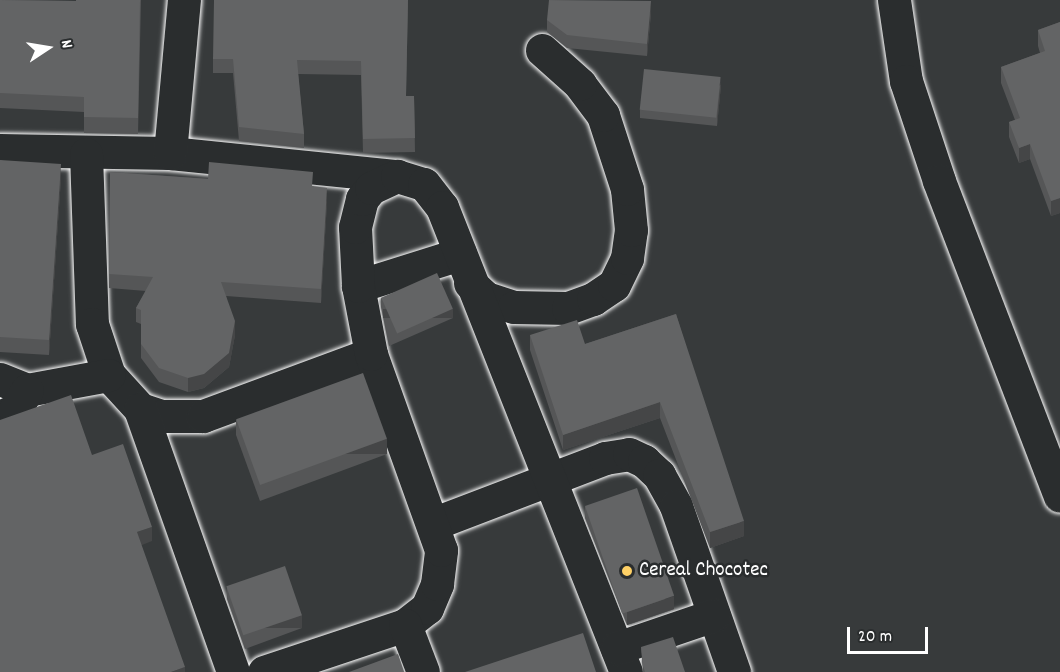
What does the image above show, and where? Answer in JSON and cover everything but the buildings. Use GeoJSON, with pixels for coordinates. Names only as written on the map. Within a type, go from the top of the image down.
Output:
{"type":"FeatureCollection","features":[{"type":"Feature","properties":{"kind":"street"},"geometry":{"type":"LineString","coordinates":[[170,153],[184,0]]}},
{"type":"Feature","properties":{"kind":"street"},"geometry":{"type":"LineString","coordinates":[[894,0],[906,81],[928,148],[1060,496]]}},
{"type":"Feature","properties":{"kind":"street"},"geometry":{"type":"LineString","coordinates":[[465,269],[486,298],[514,307],[568,308],[593,299],[614,285],[627,258],[631,230],[627,189],[603,115],[580,84],[542,50]]}},
{"type":"Feature","properties":{"kind":"street"},"geometry":{"type":"LineString","coordinates":[[0,150],[86,154],[170,153],[397,176],[424,184],[435,194],[552,478],[622,660],[714,615]]}},
{"type":"Feature","properties":{"kind":"street"},"geometry":{"type":"LineString","coordinates":[[86,154],[88,296],[98,352],[109,375],[140,409],[233,672]]}},
{"type":"Feature","properties":{"kind":"street"},"geometry":{"type":"LineString","coordinates":[[264,672],[405,625],[427,608],[437,584],[441,550],[435,523],[371,354],[358,286],[357,212],[371,188],[397,176]]}},
{"type":"Feature","properties":{"kind":"street"},"geometry":{"type":"LineString","coordinates":[[358,286],[465,269]]}},
{"type":"Feature","properties":{"kind":"street"},"geometry":{"type":"LineString","coordinates":[[140,409],[162,416],[203,416],[371,354]]}},
{"type":"Feature","properties":{"kind":"street"},"geometry":{"type":"LineString","coordinates":[[0,417],[15,410],[14,385],[109,375]]}},
{"type":"Feature","properties":{"kind":"street"},"geometry":{"type":"LineString","coordinates":[[435,523],[605,458],[629,454],[644,461],[658,475],[676,506],[734,672]]}},
{"type":"Feature","properties":{"kind":"street"},"geometry":{"type":"LineString","coordinates":[[405,625],[423,672]]}},
{"type":"Feature","properties":{"kind":"place","name":"Cereal Chocotec"},"geometry":{"type":"Point","coordinates":[627,571]}}]}
